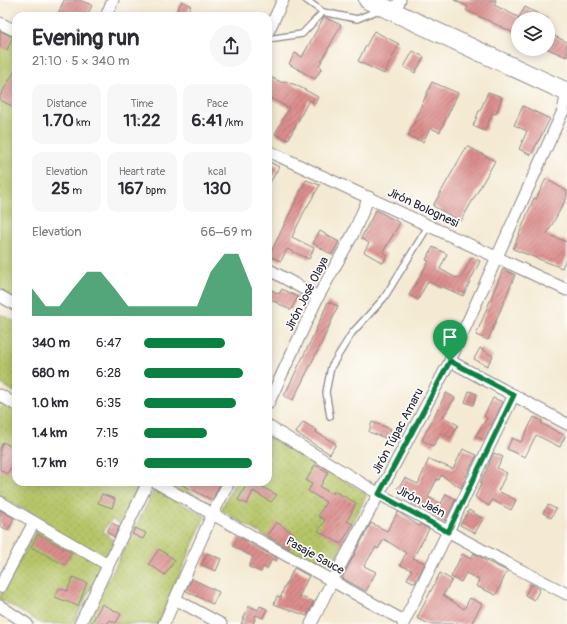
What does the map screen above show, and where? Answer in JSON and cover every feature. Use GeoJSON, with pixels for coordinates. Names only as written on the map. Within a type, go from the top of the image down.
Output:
{"type":"FeatureCollection","features":[{"type":"Feature","properties":{"kind":"highway"},"geometry":{"type":"LineString","coordinates":[[368,0],[392,7],[567,92]]}},
{"type":"Feature","properties":{"kind":"street"},"geometry":{"type":"LineString","coordinates":[[108,12],[113,0]]}},
{"type":"Feature","properties":{"kind":"street"},"geometry":{"type":"LineString","coordinates":[[272,23],[283,0]]}},
{"type":"Feature","properties":{"kind":"street"},"geometry":{"type":"LineString","coordinates":[[0,23],[12,29]]}},
{"type":"Feature","properties":{"kind":"street","name":"Jirón Túpac Amaru"},"geometry":{"type":"LineString","coordinates":[[311,624],[332,581],[450,361],[497,257],[565,115],[567,92]]}},
{"type":"Feature","properties":{"kind":"street","name":"Jirón Bolognesi"},"geometry":{"type":"LineString","coordinates":[[272,153],[567,290]]}},
{"type":"Feature","properties":{"kind":"street","name":"Jirón José Olaya"},"geometry":{"type":"LineString","coordinates":[[272,395],[318,297],[353,234],[368,197]]}},
{"type":"Feature","properties":{"kind":"street"},"geometry":{"type":"LineString","coordinates":[[272,271],[318,297]]}},
{"type":"Feature","properties":{"kind":"street"},"geometry":{"type":"LineString","coordinates":[[0,296],[12,303]]}},
{"type":"Feature","properties":{"kind":"street"},"geometry":{"type":"LineString","coordinates":[[450,361],[567,424]]}},
{"type":"Feature","properties":{"kind":"street"},"geometry":{"type":"LineString","coordinates":[[0,395],[12,402]]}},
{"type":"Feature","properties":{"kind":"street"},"geometry":{"type":"LineString","coordinates":[[404,623],[514,395]]}},
{"type":"Feature","properties":{"kind":"street","name":"Jirón Jaén"},"geometry":{"type":"LineString","coordinates":[[272,428],[379,494],[567,594]]}},
{"type":"Feature","properties":{"kind":"street"},"geometry":{"type":"LineString","coordinates":[[80,624],[146,486]]}},
{"type":"Feature","properties":{"kind":"street","name":"Pasaje Sauce"},"geometry":{"type":"LineString","coordinates":[[162,486],[404,623]]}},
{"type":"Feature","properties":{"kind":"street"},"geometry":{"type":"LineString","coordinates":[[164,624],[212,515],[227,486]]}},
{"type":"Feature","properties":{"kind":"street"},"geometry":{"type":"LineString","coordinates":[[0,502],[108,565]]}},
{"type":"Feature","properties":{"kind":"street"},"geometry":{"type":"LineString","coordinates":[[0,588],[34,522]]}},
{"type":"Feature","properties":{"kind":"street"},"geometry":{"type":"LineString","coordinates":[[175,599],[221,624]]}},
{"type":"Feature","properties":{"kind":"street"},"geometry":{"type":"LineString","coordinates":[[0,606],[27,624]]}},
{"type":"Feature","properties":{"kind":"lane"},"geometry":{"type":"LineString","coordinates":[[306,0],[323,12],[357,19],[392,7]]}},
{"type":"Feature","properties":{"kind":"lane"},"geometry":{"type":"LineString","coordinates":[[272,38],[302,34],[323,12]]}},
{"type":"Feature","properties":{"kind":"lane"},"geometry":{"type":"LineString","coordinates":[[330,416],[326,392],[331,367],[352,333],[384,298],[429,225]]}},
{"type":"Feature","properties":{"kind":"green space"},"geometry":{"type":"Polygon","coordinates":[[[0,22],[12,28],[12,303],[0,296],[0,22]]]}},
{"type":"Feature","properties":{"kind":"green space"},"geometry":{"type":"Polygon","coordinates":[[[0,314],[12,320],[12,390],[0,383],[0,314]]]}},
{"type":"Feature","properties":{"kind":"green space"},"geometry":{"type":"Polygon","coordinates":[[[0,400],[12,407],[12,486],[139,486],[122,525],[112,519],[103,531],[114,541],[73,624],[42,624],[0,599],[0,596],[35,533],[41,519],[0,496],[0,400]]]}},
{"type":"Feature","properties":{"kind":"green space"},"geometry":{"type":"Polygon","coordinates":[[[272,438],[367,494],[328,573],[221,510],[233,486],[272,486],[272,438]]]}},
{"type":"Feature","properties":{"kind":"green space"},"geometry":{"type":"Polygon","coordinates":[[[171,486],[181,486],[210,503],[209,507],[171,486]]]}},
{"type":"Feature","properties":{"kind":"green space"},"geometry":{"type":"Polygon","coordinates":[[[155,489],[205,516],[158,624],[86,624],[155,489]]]}},
{"type":"Feature","properties":{"kind":"building"},"geometry":{"type":"Polygon","coordinates":[[[64,0],[79,0],[92,5],[89,12],[59,12],[64,0]]]}},
{"type":"Feature","properties":{"kind":"building"},"geometry":{"type":"Polygon","coordinates":[[[454,0],[496,0],[494,5],[511,14],[511,32],[466,10],[468,7],[454,0]]]}},
{"type":"Feature","properties":{"kind":"building"},"geometry":{"type":"Polygon","coordinates":[[[182,1],[191,6],[187,12],[176,12],[182,1]]]}},
{"type":"Feature","properties":{"kind":"building"},"geometry":{"type":"Polygon","coordinates":[[[525,7],[535,12],[522,12],[525,7]]]}},
{"type":"Feature","properties":{"kind":"building"},"geometry":{"type":"Polygon","coordinates":[[[324,17],[341,25],[319,66],[322,68],[315,79],[289,64],[295,53],[302,57],[324,17]]]}},
{"type":"Feature","properties":{"kind":"building"},"geometry":{"type":"Polygon","coordinates":[[[0,31],[12,37],[12,39],[7,50],[0,47],[0,31]]]}},
{"type":"Feature","properties":{"kind":"building"},"geometry":{"type":"Polygon","coordinates":[[[374,31],[399,44],[384,74],[358,61],[374,31]]]}},
{"type":"Feature","properties":{"kind":"building"},"geometry":{"type":"Polygon","coordinates":[[[555,36],[567,42],[567,57],[555,52],[555,36]]]}},
{"type":"Feature","properties":{"kind":"building"},"geometry":{"type":"Polygon","coordinates":[[[413,51],[424,57],[415,73],[404,67],[413,51]]]}},
{"type":"Feature","properties":{"kind":"building"},"geometry":{"type":"Polygon","coordinates":[[[12,76],[12,106],[0,100],[0,96],[12,76]]]}},
{"type":"Feature","properties":{"kind":"building"},"geometry":{"type":"Polygon","coordinates":[[[272,78],[283,83],[284,81],[296,85],[318,97],[315,104],[309,100],[288,140],[275,134],[289,108],[272,99],[272,78]]]}},
{"type":"Feature","properties":{"kind":"building"},"geometry":{"type":"Polygon","coordinates":[[[432,82],[458,93],[440,132],[430,128],[423,142],[408,136],[432,82]]]}},
{"type":"Feature","properties":{"kind":"building"},"geometry":{"type":"Polygon","coordinates":[[[488,92],[502,97],[496,114],[492,113],[485,131],[473,126],[488,92]]]}},
{"type":"Feature","properties":{"kind":"building"},"geometry":{"type":"Polygon","coordinates":[[[523,106],[550,119],[531,155],[519,149],[527,131],[514,125],[523,106]]]}},
{"type":"Feature","properties":{"kind":"building"},"geometry":{"type":"Polygon","coordinates":[[[467,146],[495,161],[461,221],[433,206],[467,146]]]}},
{"type":"Feature","properties":{"kind":"building"},"geometry":{"type":"Polygon","coordinates":[[[272,163],[279,167],[272,179],[272,163]]]}},
{"type":"Feature","properties":{"kind":"building"},"geometry":{"type":"Polygon","coordinates":[[[546,179],[567,191],[567,197],[547,234],[567,242],[567,256],[562,268],[513,249],[534,198],[536,199],[546,179]]]}},
{"type":"Feature","properties":{"kind":"building"},"geometry":{"type":"Polygon","coordinates":[[[306,180],[320,185],[304,212],[292,237],[314,248],[309,259],[287,249],[281,261],[272,257],[272,250],[306,180]]]}},
{"type":"Feature","properties":{"kind":"building"},"geometry":{"type":"Polygon","coordinates":[[[376,210],[400,223],[383,252],[387,255],[383,263],[364,252],[369,243],[361,238],[376,210]]]}},
{"type":"Feature","properties":{"kind":"building"},"geometry":{"type":"Polygon","coordinates":[[[320,231],[339,242],[332,255],[313,243],[320,231]]]}},
{"type":"Feature","properties":{"kind":"building"},"geometry":{"type":"Polygon","coordinates":[[[433,247],[447,254],[440,269],[456,278],[461,278],[472,257],[480,261],[463,296],[441,286],[440,288],[428,281],[418,300],[409,295],[429,261],[426,260],[433,247]]]}},
{"type":"Feature","properties":{"kind":"building"},"geometry":{"type":"Polygon","coordinates":[[[503,269],[515,275],[488,340],[476,335],[503,269]]]}},
{"type":"Feature","properties":{"kind":"building"},"geometry":{"type":"Polygon","coordinates":[[[282,289],[298,297],[291,310],[272,300],[272,290],[279,294],[282,289]]]}},
{"type":"Feature","properties":{"kind":"building"},"geometry":{"type":"Polygon","coordinates":[[[328,302],[338,306],[293,400],[284,396],[328,302]]]}},
{"type":"Feature","properties":{"kind":"building"},"geometry":{"type":"Polygon","coordinates":[[[480,348],[493,356],[487,366],[474,359],[480,348]]]}},
{"type":"Feature","properties":{"kind":"building"},"geometry":{"type":"Polygon","coordinates":[[[469,391],[477,394],[473,405],[465,402],[469,391]]]}},
{"type":"Feature","properties":{"kind":"building"},"geometry":{"type":"Polygon","coordinates":[[[446,393],[455,398],[443,417],[458,425],[451,438],[441,433],[433,446],[422,440],[446,393]]]}},
{"type":"Feature","properties":{"kind":"building"},"geometry":{"type":"Polygon","coordinates":[[[493,398],[503,402],[484,440],[475,436],[487,418],[484,416],[493,398]]]}},
{"type":"Feature","properties":{"kind":"building"},"geometry":{"type":"Polygon","coordinates":[[[534,417],[542,421],[541,423],[565,436],[560,447],[536,435],[525,457],[507,449],[512,438],[521,442],[534,417]]]}},
{"type":"Feature","properties":{"kind":"building"},"geometry":{"type":"Polygon","coordinates":[[[303,422],[336,444],[330,454],[296,433],[303,422]]]}},
{"type":"Feature","properties":{"kind":"building"},"geometry":{"type":"Polygon","coordinates":[[[372,422],[391,429],[388,439],[369,432],[372,422]]]}},
{"type":"Feature","properties":{"kind":"building"},"geometry":{"type":"Polygon","coordinates":[[[3,442],[12,447],[12,465],[7,474],[0,470],[0,448],[3,442]]]}},
{"type":"Feature","properties":{"kind":"building"},"geometry":{"type":"Polygon","coordinates":[[[463,449],[477,455],[461,488],[441,475],[439,480],[437,479],[428,497],[441,504],[446,494],[456,499],[445,521],[410,501],[411,498],[397,489],[405,478],[418,484],[429,459],[453,469],[463,449]]]}},
{"type":"Feature","properties":{"kind":"building"},"geometry":{"type":"Polygon","coordinates":[[[494,453],[503,457],[497,468],[507,473],[498,491],[516,500],[511,510],[492,500],[489,506],[475,497],[494,453]]]}},
{"type":"Feature","properties":{"kind":"building"},"geometry":{"type":"Polygon","coordinates":[[[315,465],[328,472],[320,487],[333,494],[334,491],[356,503],[347,521],[353,524],[341,544],[318,531],[325,520],[318,516],[326,502],[308,491],[312,484],[306,481],[315,465]]]}},
{"type":"Feature","properties":{"kind":"building"},"geometry":{"type":"Polygon","coordinates":[[[185,486],[219,486],[212,500],[185,486]]]}},
{"type":"Feature","properties":{"kind":"building"},"geometry":{"type":"Polygon","coordinates":[[[246,486],[260,486],[277,495],[271,502],[253,491],[247,504],[238,500],[246,486]]]}},
{"type":"Feature","properties":{"kind":"building"},"geometry":{"type":"Polygon","coordinates":[[[102,494],[115,499],[112,508],[98,503],[102,494]]]}},
{"type":"Feature","properties":{"kind":"building"},"geometry":{"type":"Polygon","coordinates":[[[548,505],[556,509],[551,518],[543,513],[548,505]]]}},
{"type":"Feature","properties":{"kind":"building"},"geometry":{"type":"Polygon","coordinates":[[[0,510],[14,518],[8,530],[0,526],[0,510]]]}},
{"type":"Feature","properties":{"kind":"building"},"geometry":{"type":"Polygon","coordinates":[[[469,510],[483,519],[475,533],[460,525],[469,510]]]}},
{"type":"Feature","properties":{"kind":"building"},"geometry":{"type":"Polygon","coordinates":[[[398,512],[419,526],[420,524],[429,529],[413,558],[425,563],[415,583],[407,579],[412,570],[400,565],[406,553],[384,539],[378,549],[376,547],[364,566],[376,572],[366,591],[342,578],[371,523],[387,531],[398,512]]]}},
{"type":"Feature","properties":{"kind":"building"},"geometry":{"type":"Polygon","coordinates":[[[276,522],[295,534],[289,549],[267,536],[276,522]]]}},
{"type":"Feature","properties":{"kind":"building"},"geometry":{"type":"Polygon","coordinates":[[[112,523],[119,527],[114,537],[107,532],[112,523]]]}},
{"type":"Feature","properties":{"kind":"building"},"geometry":{"type":"Polygon","coordinates":[[[135,528],[146,533],[143,539],[132,534],[135,528]]]}},
{"type":"Feature","properties":{"kind":"building"},"geometry":{"type":"Polygon","coordinates":[[[38,534],[72,553],[65,565],[31,547],[38,534]]]}},
{"type":"Feature","properties":{"kind":"building"},"geometry":{"type":"Polygon","coordinates":[[[239,537],[277,558],[276,561],[272,559],[267,569],[263,567],[261,572],[249,567],[253,557],[233,546],[239,537]]]}},
{"type":"Feature","properties":{"kind":"building"},"geometry":{"type":"Polygon","coordinates":[[[159,549],[175,560],[165,575],[149,564],[159,549]]]}},
{"type":"Feature","properties":{"kind":"building"},"geometry":{"type":"Polygon","coordinates":[[[207,553],[221,559],[216,571],[202,565],[207,553]]]}},
{"type":"Feature","properties":{"kind":"building"},"geometry":{"type":"Polygon","coordinates":[[[474,553],[484,560],[507,571],[496,595],[476,586],[479,580],[466,573],[461,582],[451,577],[462,554],[471,559],[474,553]]]}},
{"type":"Feature","properties":{"kind":"building"},"geometry":{"type":"Polygon","coordinates":[[[294,568],[309,576],[299,596],[314,602],[307,616],[274,604],[277,596],[281,597],[284,587],[294,568]]]}},
{"type":"Feature","properties":{"kind":"building"},"geometry":{"type":"Polygon","coordinates":[[[440,573],[452,580],[443,595],[464,609],[470,598],[482,604],[471,624],[429,624],[417,618],[440,573]]]}},
{"type":"Feature","properties":{"kind":"building"},"geometry":{"type":"Polygon","coordinates":[[[73,577],[87,583],[78,606],[55,597],[59,588],[67,591],[73,577]]]}},
{"type":"Feature","properties":{"kind":"building"},"geometry":{"type":"Polygon","coordinates":[[[192,579],[219,592],[213,604],[186,591],[192,579]]]}},
{"type":"Feature","properties":{"kind":"building"},"geometry":{"type":"Polygon","coordinates":[[[531,584],[540,589],[534,600],[525,595],[531,584]]]}},
{"type":"Feature","properties":{"kind":"building"},"geometry":{"type":"Polygon","coordinates":[[[102,604],[121,614],[116,623],[110,620],[107,624],[91,624],[102,604]]]}},
{"type":"Feature","properties":{"kind":"building"},"geometry":{"type":"Polygon","coordinates":[[[249,606],[258,610],[260,606],[267,609],[263,618],[256,615],[253,624],[241,624],[249,606]]]}},
{"type":"Feature","properties":{"kind":"route"},"geometry":{"type":"LineString","coordinates":[[450,361],[514,395],[448,532],[379,494],[450,361]]}}]}
